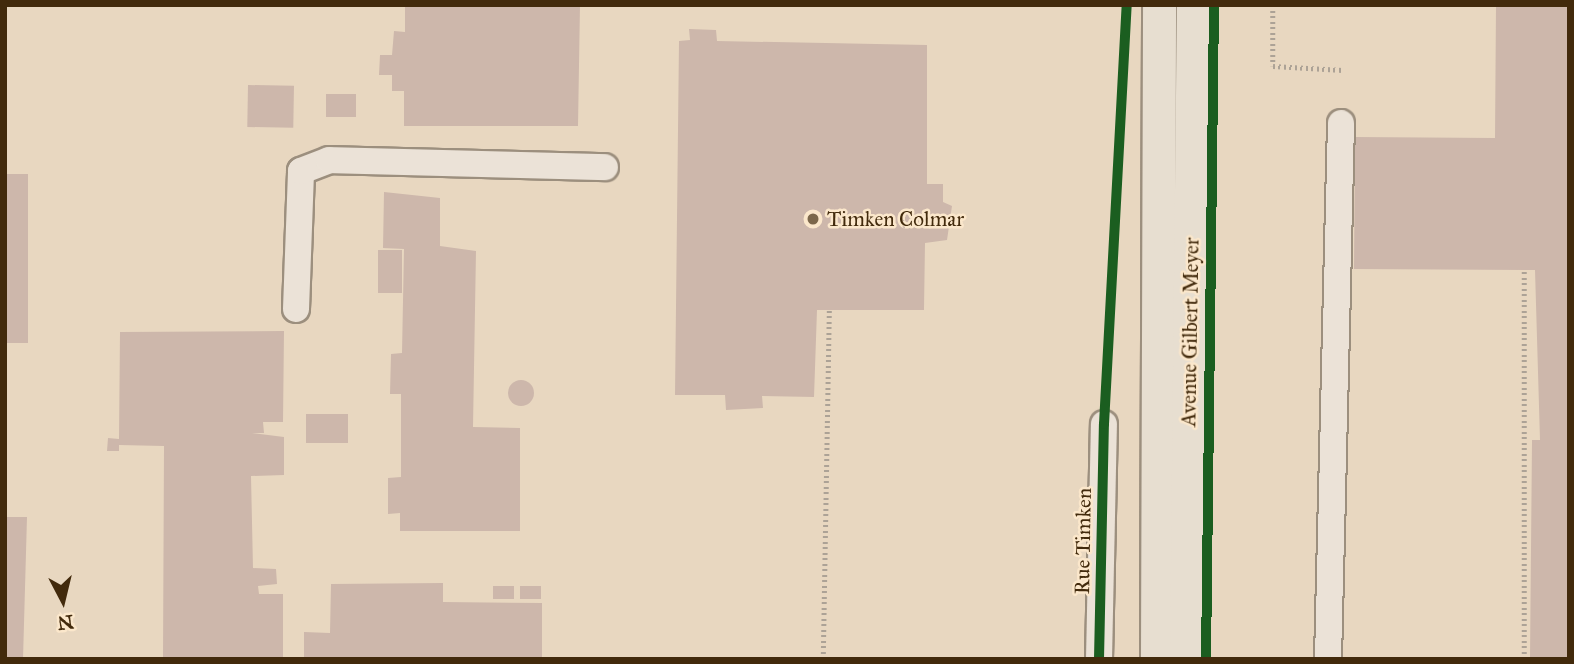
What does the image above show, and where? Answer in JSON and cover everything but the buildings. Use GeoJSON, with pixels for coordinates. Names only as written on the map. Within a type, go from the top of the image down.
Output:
{"type":"FeatureCollection","features":[{"type":"Feature","properties":{"kind":"main road","name":"Avenue Gilbert Meyer"},"geometry":{"type":"LineString","coordinates":[[1157,659],[1159,5]]}},
{"type":"Feature","properties":{"kind":"main road","name":"Avenue Gilbert Meyer"},"geometry":{"type":"LineString","coordinates":[[1186,659],[1193,5]]}},
{"type":"Feature","properties":{"kind":"street"},"geometry":{"type":"LineString","coordinates":[[1328,659],[1340,123]]}},
{"type":"Feature","properties":{"kind":"street"},"geometry":{"type":"LineString","coordinates":[[296,309],[301,171],[329,160],[605,167]]}},
{"type":"Feature","properties":{"kind":"street","name":"Rue Timken"},"geometry":{"type":"LineString","coordinates":[[1099,659],[1104,424]]}},
{"type":"Feature","properties":{"kind":"path"},"geometry":{"type":"LineString","coordinates":[[1273,5],[1273,66],[1343,70]]}},
{"type":"Feature","properties":{"kind":"path"},"geometry":{"type":"LineString","coordinates":[[1524,270],[1524,659]]}},
{"type":"Feature","properties":{"kind":"path"},"geometry":{"type":"LineString","coordinates":[[823,659],[830,310]]}},
{"type":"Feature","properties":{"kind":"cycle path"},"geometry":{"type":"LineString","coordinates":[[1099,659],[1104,424],[1127,5]]}},
{"type":"Feature","properties":{"kind":"cycle path"},"geometry":{"type":"LineString","coordinates":[[1206,659],[1214,5]]}},
{"type":"Feature","properties":{"kind":"place","name":"Timken Colmar"},"geometry":{"type":"Point","coordinates":[813,219]}}]}
